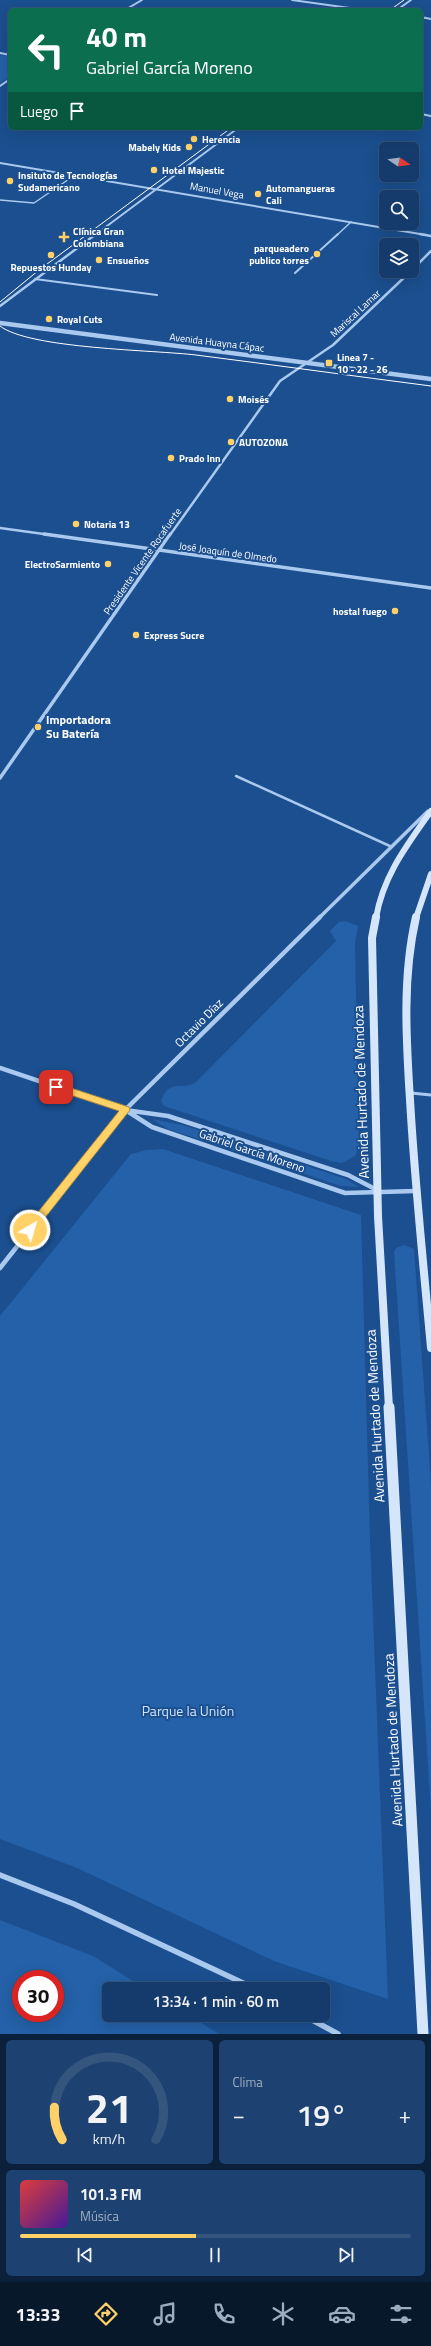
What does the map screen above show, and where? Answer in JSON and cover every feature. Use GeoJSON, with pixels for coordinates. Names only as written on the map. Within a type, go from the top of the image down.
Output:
{"type":"FeatureCollection","features":[{"type":"Feature","properties":{"kind":"main road","name":"Avenida Hurtado de Mendoza"},"geometry":{"type":"LineString","coordinates":[[423,2034],[378,1190],[372,938],[379,899],[394,864],[431,811]]}},
{"type":"Feature","properties":{"kind":"main road"},"geometry":{"type":"LineString","coordinates":[[431,874],[416,916],[408,959],[409,1092],[416,1191],[431,1348]]}},
{"type":"Feature","properties":{"kind":"street"},"geometry":{"type":"LineString","coordinates":[[128,8],[142,0]]}},
{"type":"Feature","properties":{"kind":"street"},"geometry":{"type":"LineString","coordinates":[[292,0],[350,8]]}},
{"type":"Feature","properties":{"kind":"street"},"geometry":{"type":"LineString","coordinates":[[400,8],[411,0]]}},
{"type":"Feature","properties":{"kind":"street"},"geometry":{"type":"LineString","coordinates":[[0,306],[235,130]]}},
{"type":"Feature","properties":{"kind":"street","name":"Manuel Vega"},"geometry":{"type":"LineString","coordinates":[[0,163],[156,188],[431,236]]}},
{"type":"Feature","properties":{"kind":"street","name":"Mariscal Lamar"},"geometry":{"type":"LineString","coordinates":[[419,262],[431,251]]}},
{"type":"Feature","properties":{"kind":"street","name":"Mariscal Lamar"},"geometry":{"type":"LineString","coordinates":[[306,363],[333,345],[403,278]]}},
{"type":"Feature","properties":{"kind":"street","name":"Avenida Huayna Cápac"},"geometry":{"type":"LineString","coordinates":[[0,323],[431,379]]}},
{"type":"Feature","properties":{"kind":"street","name":"Presidente Vicente Rocafuerte"},"geometry":{"type":"LineString","coordinates":[[0,778],[159,550],[280,382],[306,363]]}},
{"type":"Feature","properties":{"kind":"street","name":"José Joaquín de Olmedo"},"geometry":{"type":"LineString","coordinates":[[0,528],[431,588]]}},
{"type":"Feature","properties":{"kind":"street","name":"Octavio Díaz"},"geometry":{"type":"LineString","coordinates":[[0,1268],[125,1110],[431,808]]}},
{"type":"Feature","properties":{"kind":"street","name":"Gabriel García Moreno"},"geometry":{"type":"LineString","coordinates":[[0,1068],[125,1110],[168,1116],[348,1175],[378,1190]]}},
{"type":"Feature","properties":{"kind":"street","name":"Gabriel García Moreno"},"geometry":{"type":"LineString","coordinates":[[125,1110],[152,1127],[345,1193],[378,1190],[416,1191]]}},
{"type":"Feature","properties":{"kind":"street"},"geometry":{"type":"LineString","coordinates":[[0,1875],[74,1904],[241,1982]]}},
{"type":"Feature","properties":{"kind":"street"},"geometry":{"type":"LineString","coordinates":[[316,2022],[338,2034]]}},
{"type":"Feature","properties":{"kind":"lane"},"geometry":{"type":"LineString","coordinates":[[0,200],[27,204],[40,201],[75,175]]}},
{"type":"Feature","properties":{"kind":"lane"},"geometry":{"type":"LineString","coordinates":[[295,273],[351,222]]}},
{"type":"Feature","properties":{"kind":"lane"},"geometry":{"type":"LineString","coordinates":[[36,279],[157,294]]}},
{"type":"Feature","properties":{"kind":"lane"},"geometry":{"type":"LineString","coordinates":[[236,776],[392,847]]}},
{"type":"Feature","properties":{"kind":"lane"},"geometry":{"type":"LineString","coordinates":[[409,1092],[431,1095]]}},
{"type":"Feature","properties":{"kind":"green space"},"geometry":{"type":"Polygon","coordinates":[[[0,55],[8,56],[8,78],[0,83],[0,55]]]}},
{"type":"Feature","properties":{"kind":"green space"},"geometry":{"type":"Polygon","coordinates":[[[346,921],[358,926],[355,944],[359,1147],[355,1156],[342,1163],[331,1161],[164,1106],[161,1101],[167,1090],[175,1086],[195,1083],[336,941],[330,931],[339,922],[346,921]]]}},
{"type":"Feature","properties":{"kind":"green space"},"geometry":{"type":"Polygon","coordinates":[[[152,1119],[182,1125],[346,1179],[359,1187],[341,1186],[168,1129],[152,1119]]]}},
{"type":"Feature","properties":{"kind":"green space","name":"Parque la Unión"},"geometry":{"type":"Polygon","coordinates":[[[163,1149],[361,1215],[370,1539],[388,1999],[274,1961],[77,1868],[0,1839],[0,1316],[131,1154],[147,1150],[163,1149]]]}},
{"type":"Feature","properties":{"kind":"green space"},"geometry":{"type":"Polygon","coordinates":[[[404,1245],[414,1249],[431,1483],[431,1811],[394,1252],[396,1248],[404,1245]]]}},
{"type":"Feature","properties":{"kind":"green space"},"geometry":{"type":"Polygon","coordinates":[[[0,1920],[93,1956],[135,1982],[102,1982],[102,2022],[199,2022],[219,2034],[0,2034],[0,1920]]]}},
{"type":"Feature","properties":{"kind":"tram line"},"geometry":{"type":"LineString","coordinates":[[393,8],[404,0]]}},
{"type":"Feature","properties":{"kind":"tram line"},"geometry":{"type":"LineString","coordinates":[[0,302],[39,270],[228,130]]}},
{"type":"Feature","properties":{"kind":"tram line"},"geometry":{"type":"LineString","coordinates":[[0,326],[15,334],[37,340],[64,344],[196,355],[431,386]]}},
{"type":"Feature","properties":{"kind":"place","name":"Herencia"},"geometry":{"type":"Point","coordinates":[194,139]}},
{"type":"Feature","properties":{"kind":"place","name":"Mabely Kids"},"geometry":{"type":"Point","coordinates":[189,147]}},
{"type":"Feature","properties":{"kind":"place","name":"Hotel Majestic"},"geometry":{"type":"Point","coordinates":[154,170]}},
{"type":"Feature","properties":{"kind":"place","name":"Insituto de Tecnologías Sudamericano"},"geometry":{"type":"Point","coordinates":[10,181]}},
{"type":"Feature","properties":{"kind":"place","name":"Automangueras Cali"},"geometry":{"type":"Point","coordinates":[258,194]}},
{"type":"Feature","properties":{"kind":"place","name":"Clínica Gran Colombiana"},"geometry":{"type":"Point","coordinates":[64,237]}},
{"type":"Feature","properties":{"kind":"place","name":"parqueadero publico torres"},"geometry":{"type":"Point","coordinates":[317,254]}},
{"type":"Feature","properties":{"kind":"place","name":"Repuestos Hunday"},"geometry":{"type":"Point","coordinates":[51,255]}},
{"type":"Feature","properties":{"kind":"place","name":"Ensueños"},"geometry":{"type":"Point","coordinates":[99,260]}},
{"type":"Feature","properties":{"kind":"place","name":"Royal Cuts"},"geometry":{"type":"Point","coordinates":[49,319]}},
{"type":"Feature","properties":{"kind":"place","name":"Linea 7 - 10 - 22 - 26"},"geometry":{"type":"Point","coordinates":[329,363]}},
{"type":"Feature","properties":{"kind":"place","name":"Moisés"},"geometry":{"type":"Point","coordinates":[230,399]}},
{"type":"Feature","properties":{"kind":"place","name":"AUTOZONA"},"geometry":{"type":"Point","coordinates":[231,442]}},
{"type":"Feature","properties":{"kind":"place","name":"Prado Inn"},"geometry":{"type":"Point","coordinates":[171,458]}},
{"type":"Feature","properties":{"kind":"place","name":"Notaria 13"},"geometry":{"type":"Point","coordinates":[76,524]}},
{"type":"Feature","properties":{"kind":"place","name":"ElectroSarmiento"},"geometry":{"type":"Point","coordinates":[108,564]}},
{"type":"Feature","properties":{"kind":"place","name":"hostal fuego"},"geometry":{"type":"Point","coordinates":[395,611]}},
{"type":"Feature","properties":{"kind":"place","name":"Express Sucre"},"geometry":{"type":"Point","coordinates":[136,635]}},
{"type":"Feature","properties":{"kind":"place","name":"Importadora Su Batería"},"geometry":{"type":"Point","coordinates":[38,727]}},
{"type":"Feature","properties":{"kind":"route"},"geometry":{"type":"LineString","coordinates":[[30,1230],[125,1110],[56,1087]]}}]}
